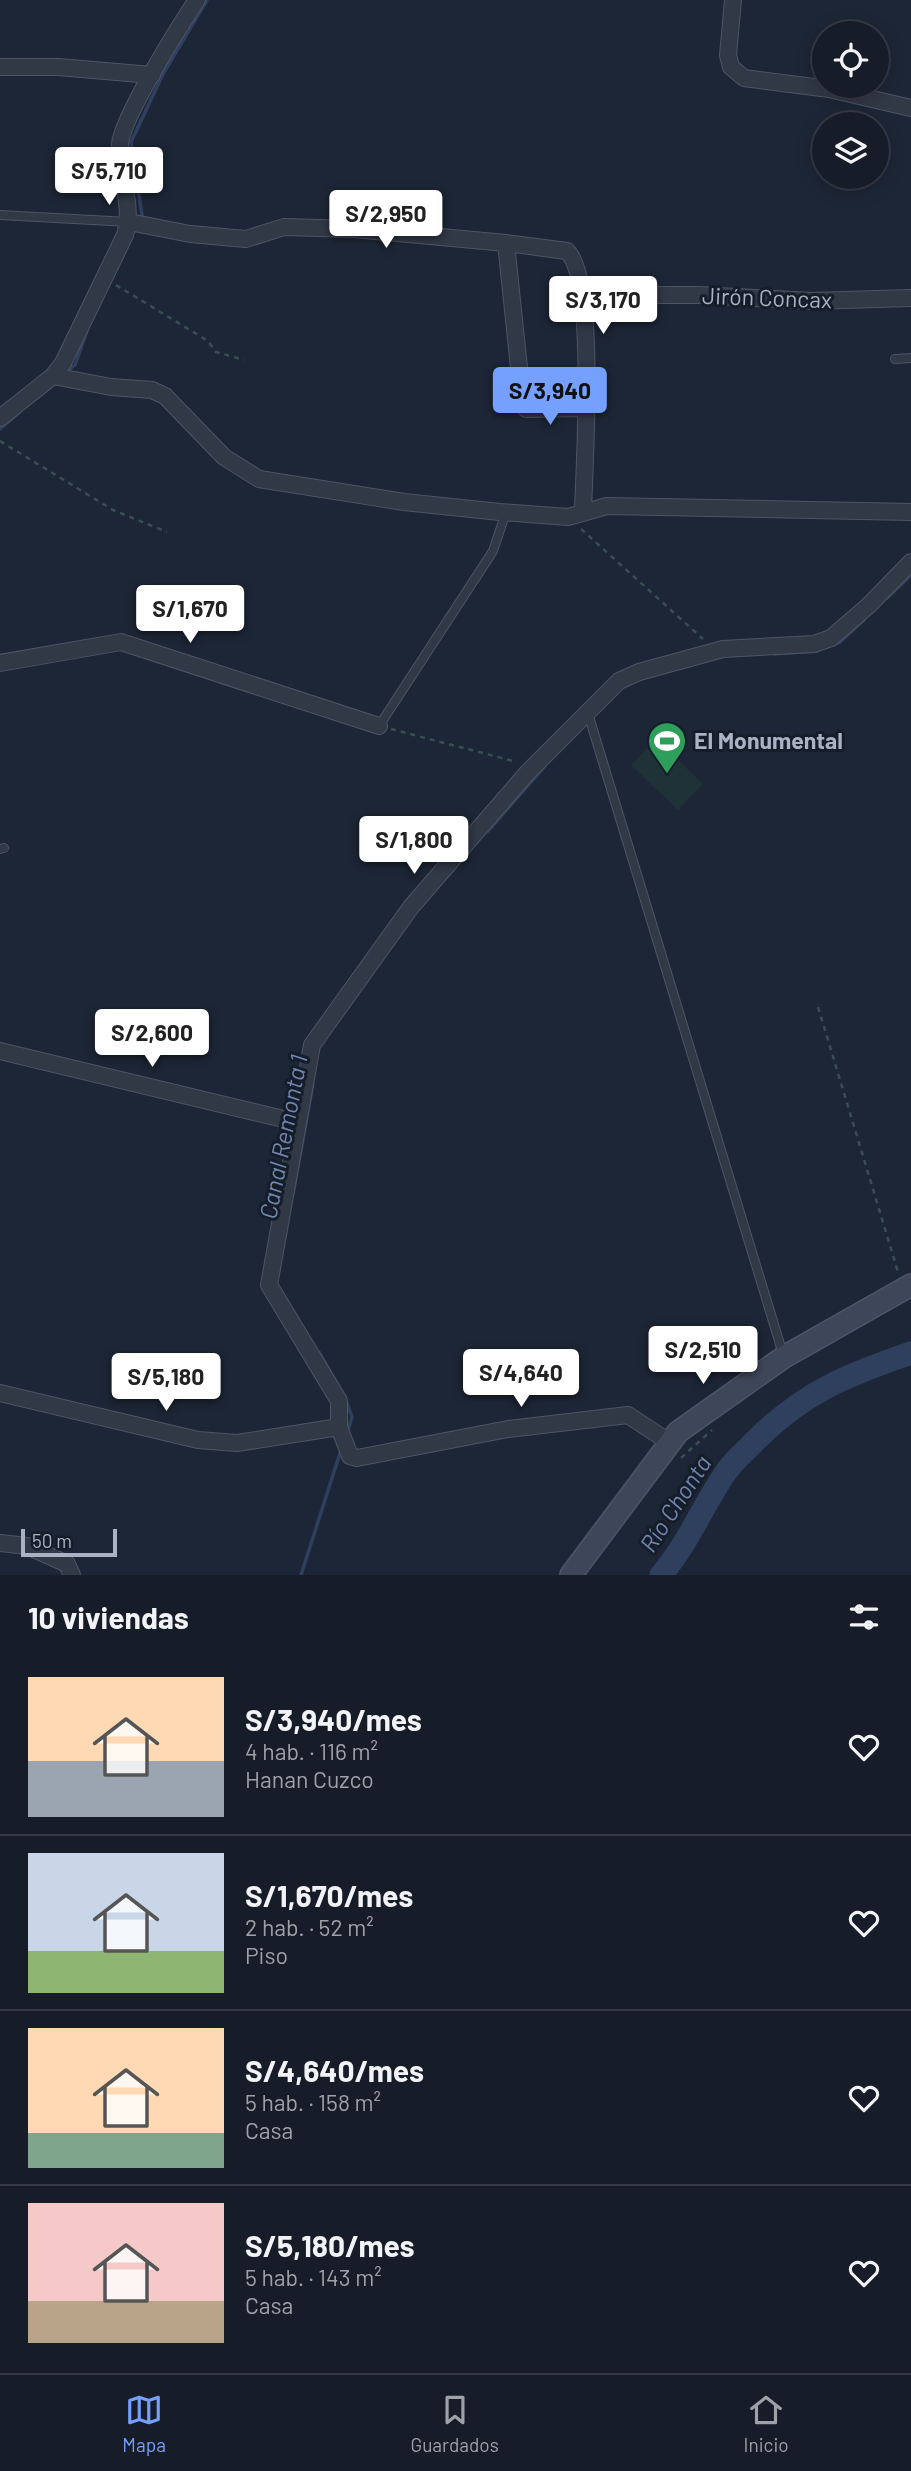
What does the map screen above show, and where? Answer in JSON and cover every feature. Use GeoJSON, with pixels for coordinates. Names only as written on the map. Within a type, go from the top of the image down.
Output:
{"type":"FeatureCollection","features":[{"type":"Feature","properties":{"kind":"main road"},"geometry":{"type":"LineString","coordinates":[[570,1575],[607,1530],[669,1442],[714,1404],[784,1357],[907,1287]]}},
{"type":"Feature","properties":{"kind":"street"},"geometry":{"type":"LineString","coordinates":[[0,418],[53,376],[63,363],[104,278],[129,222],[120,141],[152,75],[197,0]]}},
{"type":"Feature","properties":{"kind":"street"},"geometry":{"type":"LineString","coordinates":[[733,0],[728,55],[731,67],[744,78],[829,89],[911,108]]}},
{"type":"Feature","properties":{"kind":"street"},"geometry":{"type":"LineString","coordinates":[[0,67],[58,67],[152,75]]}},
{"type":"Feature","properties":{"kind":"street"},"geometry":{"type":"LineString","coordinates":[[129,222],[190,234],[246,239],[285,227],[354,229],[567,251],[577,262],[582,295],[585,408],[575,515]]}},
{"type":"Feature","properties":{"kind":"street"},"geometry":{"type":"LineString","coordinates":[[506,243],[524,408],[585,408]]}},
{"type":"Feature","properties":{"kind":"street","name":"Jirón Concax"},"geometry":{"type":"LineString","coordinates":[[582,295],[699,295],[811,301],[911,298]]}},
{"type":"Feature","properties":{"kind":"street"},"geometry":{"type":"LineString","coordinates":[[53,376],[111,387],[152,390],[165,396],[224,457],[259,478],[404,502],[506,512],[575,515],[607,506],[911,512]]}},
{"type":"Feature","properties":{"kind":"street"},"geometry":{"type":"LineString","coordinates":[[669,1442],[628,1415],[509,1429],[357,1458],[346,1449],[339,1427],[339,1401],[269,1285],[296,1122],[312,1045],[411,907],[534,766],[587,710],[619,681],[639,671],[716,651],[814,645],[831,638],[868,606],[911,562]]}},
{"type":"Feature","properties":{"kind":"street"},"geometry":{"type":"LineString","coordinates":[[0,663],[121,642],[379,726]]}},
{"type":"Feature","properties":{"kind":"street"},"geometry":{"type":"LineString","coordinates":[[0,1051],[296,1122]]}},
{"type":"Feature","properties":{"kind":"street"},"geometry":{"type":"LineString","coordinates":[[0,1394],[198,1440],[237,1443],[339,1427]]}},
{"type":"Feature","properties":{"kind":"street"},"geometry":{"type":"LineString","coordinates":[[0,1543],[27,1546],[67,1564],[72,1575]]}},
{"type":"Feature","properties":{"kind":"lane"},"geometry":{"type":"LineString","coordinates":[[0,215],[129,222]]}},
{"type":"Feature","properties":{"kind":"lane"},"geometry":{"type":"LineString","coordinates":[[895,359],[911,358]]}},
{"type":"Feature","properties":{"kind":"lane"},"geometry":{"type":"LineString","coordinates":[[379,726],[493,551],[506,512]]}},
{"type":"Feature","properties":{"kind":"lane"},"geometry":{"type":"LineString","coordinates":[[587,710],[784,1357]]}},
{"type":"Feature","properties":{"kind":"path"},"geometry":{"type":"LineString","coordinates":[[104,278],[208,341],[216,352],[244,360]]}},
{"type":"Feature","properties":{"kind":"path"},"geometry":{"type":"LineString","coordinates":[[0,441],[113,510],[167,532]]}},
{"type":"Feature","properties":{"kind":"path"},"geometry":{"type":"LineString","coordinates":[[575,515],[716,651]]}},
{"type":"Feature","properties":{"kind":"path"},"geometry":{"type":"LineString","coordinates":[[379,726],[534,766]]}},
{"type":"Feature","properties":{"kind":"path"},"geometry":{"type":"LineString","coordinates":[[818,1007],[907,1287]]}},
{"type":"Feature","properties":{"kind":"path"},"geometry":{"type":"LineString","coordinates":[[673,1466],[715,1427]]}},
{"type":"Feature","properties":{"kind":"green space","name":"El Monumental"},"geometry":{"type":"Polygon","coordinates":[[[656,739],[703,784],[678,810],[631,765],[656,739]]]}},
{"type":"Feature","properties":{"kind":"waterway"},"geometry":{"type":"LineString","coordinates":[[140,220],[142,215],[131,142],[163,74],[207,0]]}},
{"type":"Feature","properties":{"kind":"waterway"},"geometry":{"type":"LineString","coordinates":[[65,373],[75,365],[87,331]]}},
{"type":"Feature","properties":{"kind":"waterway"},"geometry":{"type":"LineString","coordinates":[[0,429],[20,412]]}},
{"type":"Feature","properties":{"kind":"waterway","name":"Canal Remonta 1"},"geometry":{"type":"LineString","coordinates":[[887,598],[911,575]]}},
{"type":"Feature","properties":{"kind":"waterway","name":"Canal Remonta 1"},"geometry":{"type":"LineString","coordinates":[[832,645],[840,642],[864,620]]}},
{"type":"Feature","properties":{"kind":"waterway","name":"Canal Remonta 1"},"geometry":{"type":"LineString","coordinates":[[774,654],[818,651]]}},
{"type":"Feature","properties":{"kind":"waterway","name":"Canal Remonta 1"},"geometry":{"type":"LineString","coordinates":[[488,831],[545,766]]}},
{"type":"Feature","properties":{"kind":"waterway","name":"Canal Remonta 1"},"geometry":{"type":"LineString","coordinates":[[293,1194],[313,1084]]}},
{"type":"Feature","properties":{"kind":"waterway","name":"Canal Remonta 1"},"geometry":{"type":"LineString","coordinates":[[319,1352],[343,1394]]}},
{"type":"Feature","properties":{"kind":"waterway","name":"Río Chonta"},"geometry":{"type":"LineString","coordinates":[[661,1575],[729,1468],[773,1424],[827,1387],[911,1353]]}},
{"type":"Feature","properties":{"kind":"waterway","name":"Canal Remonta 1"},"geometry":{"type":"LineString","coordinates":[[346,1401],[352,1417],[347,1433]]}},
{"type":"Feature","properties":{"kind":"waterway","name":"Canal Remonta 1"},"geometry":{"type":"LineString","coordinates":[[301,1575],[341,1450]]}},
{"type":"Feature","properties":{"kind":"place","name":"El Monumental"},"geometry":{"type":"Point","coordinates":[667,775]}}]}
